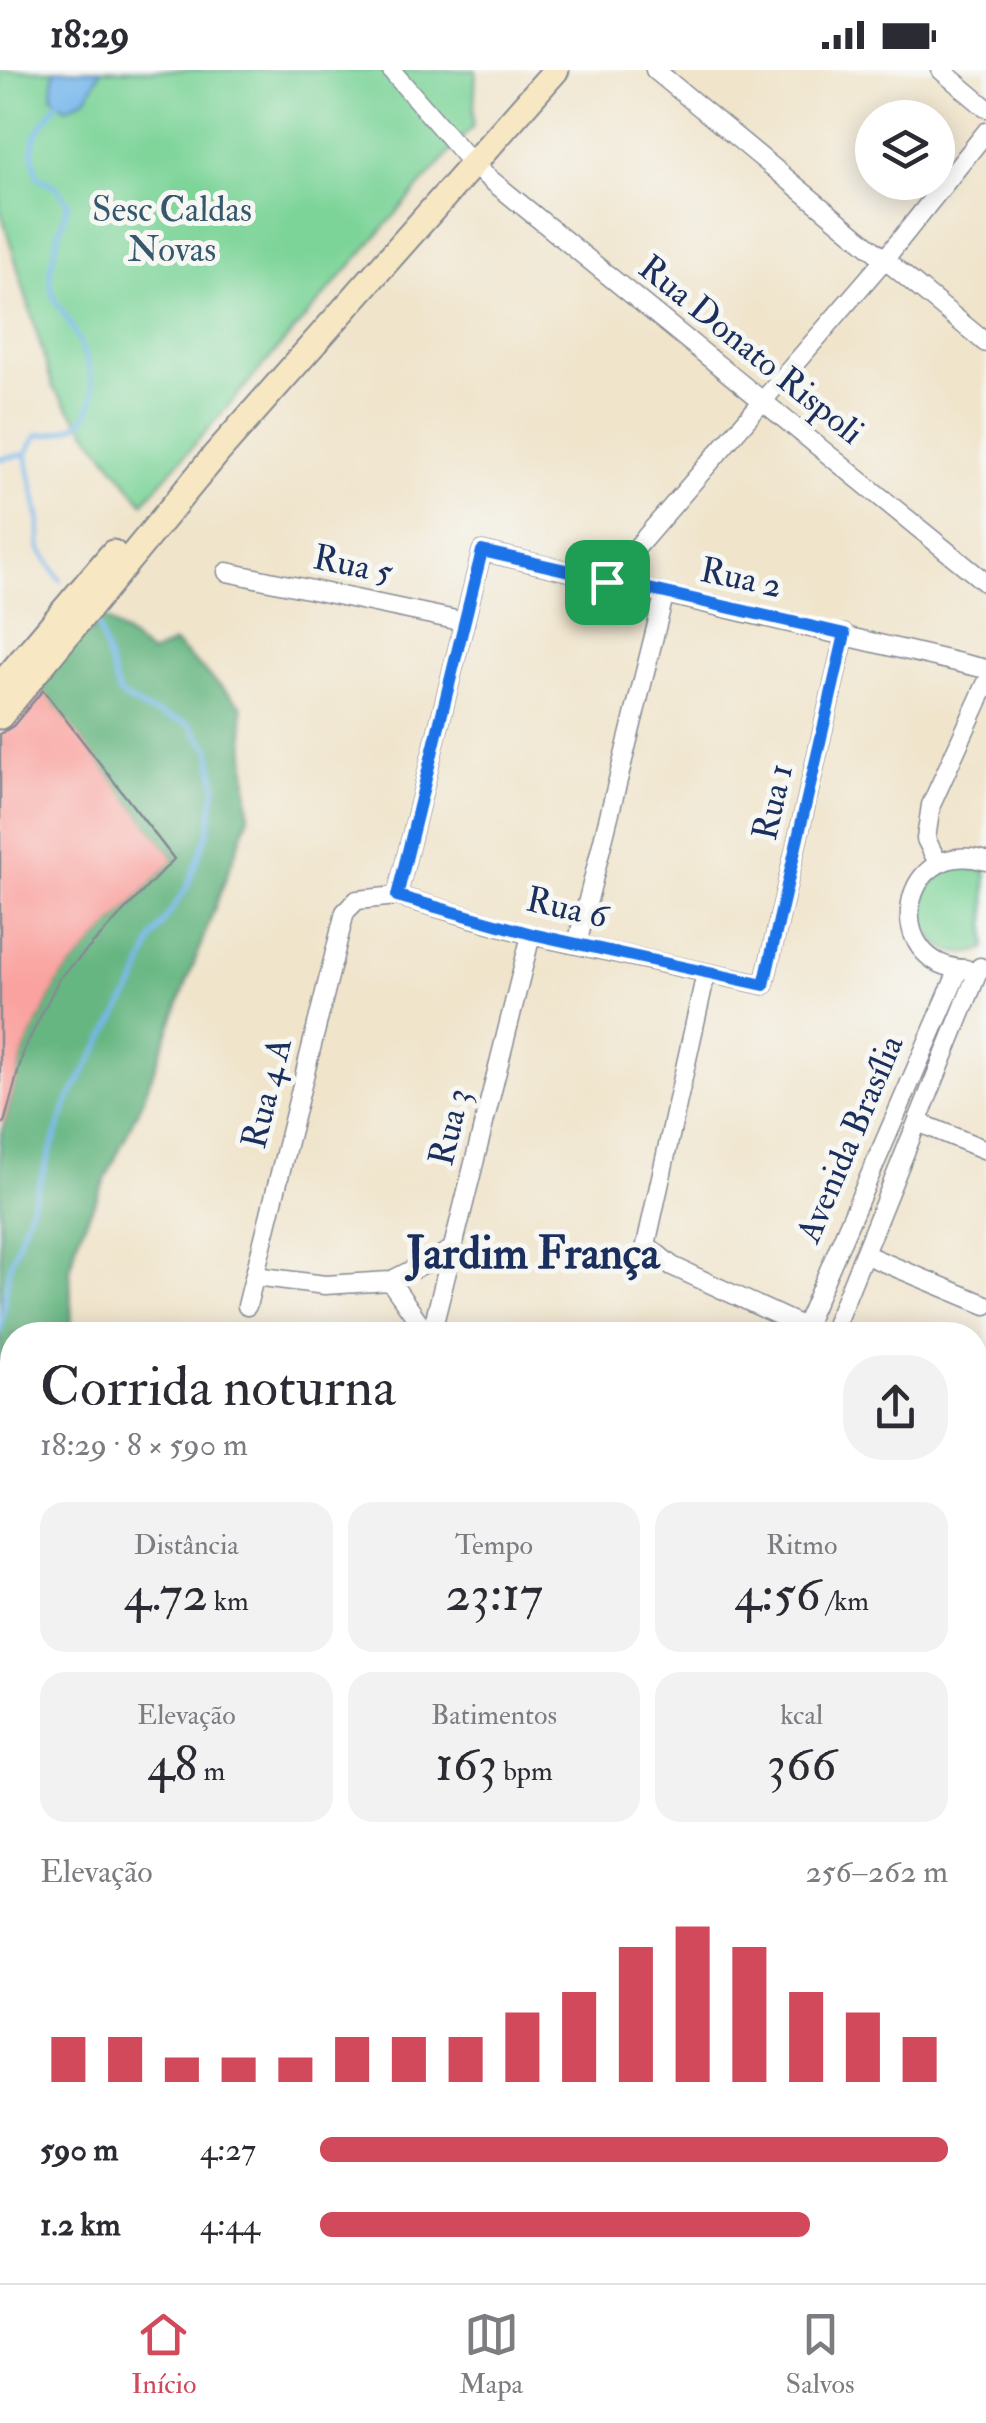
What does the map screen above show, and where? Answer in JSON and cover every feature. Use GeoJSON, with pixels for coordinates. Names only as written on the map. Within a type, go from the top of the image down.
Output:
{"type":"FeatureCollection","features":[{"type":"Feature","properties":{"kind":"main road"},"geometry":{"type":"LineString","coordinates":[[0,716],[217,453],[556,70]]}},
{"type":"Feature","properties":{"kind":"main road"},"geometry":{"type":"LineString","coordinates":[[0,686],[159,502],[217,453]]}},
{"type":"Feature","properties":{"kind":"street","name":"Rua Donato Rispoli"},"geometry":{"type":"LineString","coordinates":[[391,70],[475,166],[986,583]]}},
{"type":"Feature","properties":{"kind":"street"},"geometry":{"type":"LineString","coordinates":[[655,70],[986,343]]}},
{"type":"Feature","properties":{"kind":"street"},"geometry":{"type":"LineString","coordinates":[[941,70],[986,108]]}},
{"type":"Feature","properties":{"kind":"street"},"geometry":{"type":"LineString","coordinates":[[607,582],[884,260],[986,132]]}},
{"type":"Feature","properties":{"kind":"street","name":"Rua 2"},"geometry":{"type":"LineString","coordinates":[[465,622],[482,551],[986,669]]}},
{"type":"Feature","properties":{"kind":"street","name":"Rua 5"},"geometry":{"type":"LineString","coordinates":[[227,572],[465,622]]}},
{"type":"Feature","properties":{"kind":"street"},"geometry":{"type":"LineString","coordinates":[[577,944],[664,596]]}},
{"type":"Feature","properties":{"kind":"street"},"geometry":{"type":"LineString","coordinates":[[397,896],[465,622]]}},
{"type":"Feature","properties":{"kind":"street","name":"Rua 1"},"geometry":{"type":"LineString","coordinates":[[764,985],[845,634]]}},
{"type":"Feature","properties":{"kind":"street"},"geometry":{"type":"LineString","coordinates":[[938,863],[926,839],[930,805],[986,684]]}},
{"type":"Feature","properties":{"kind":"street"},"geometry":{"type":"LineString","coordinates":[[983,966],[959,969],[927,954],[910,924],[914,888],[938,863],[955,857],[986,860]]}},
{"type":"Feature","properties":{"kind":"street","name":"Rua 6"},"geometry":{"type":"LineString","coordinates":[[357,900],[397,896],[532,934],[764,985]]}},
{"type":"Feature","properties":{"kind":"street","name":"Rua 4 A"},"geometry":{"type":"LineString","coordinates":[[247,1306],[345,912],[357,900]]}},
{"type":"Feature","properties":{"kind":"street","name":"Rua 3"},"geometry":{"type":"LineString","coordinates":[[433,1322],[532,934]]}},
{"type":"Feature","properties":{"kind":"street","name":"Avenida Brasília"},"geometry":{"type":"LineString","coordinates":[[836,1322],[983,966]]}},
{"type":"Feature","properties":{"kind":"street","name":"Avenida Brasília"},"geometry":{"type":"LineString","coordinates":[[806,1322],[959,969]]}},
{"type":"Feature","properties":{"kind":"street"},"geometry":{"type":"LineString","coordinates":[[706,972],[646,1245],[672,1266],[784,1322]]}},
{"type":"Feature","properties":{"kind":"street"},"geometry":{"type":"LineString","coordinates":[[920,1123],[986,1150]]}},
{"type":"Feature","properties":{"kind":"street"},"geometry":{"type":"LineString","coordinates":[[255,1276],[325,1285],[390,1281],[453,1249]]}},
{"type":"Feature","properties":{"kind":"street"},"geometry":{"type":"LineString","coordinates":[[866,1256],[986,1305]]}},
{"type":"Feature","properties":{"kind":"street"},"geometry":{"type":"LineString","coordinates":[[390,1281],[420,1322]]}},
{"type":"Feature","properties":{"kind":"green space","name":"Sesc Caldas Novas"},"geometry":{"type":"Polygon","coordinates":[[[0,70],[476,70],[473,126],[143,503],[53,388],[0,208],[0,70]]]}},
{"type":"Feature","properties":{"kind":"green space"},"geometry":{"type":"Polygon","coordinates":[[[103,617],[151,654],[174,643],[242,706],[249,816],[143,1099],[78,1238],[70,1270],[72,1322],[0,1322],[0,1140],[24,1050],[59,979],[174,859],[39,686],[83,630],[91,633],[103,617]]]}},
{"type":"Feature","properties":{"kind":"green space"},"geometry":{"type":"Polygon","coordinates":[[[958,866],[986,870],[986,948],[966,953],[948,950],[934,940],[922,909],[926,892],[938,877],[958,866]]]}},
{"type":"Feature","properties":{"kind":"water"},"geometry":{"type":"Polygon","coordinates":[[[54,70],[101,70],[87,97],[66,108],[52,96],[54,70]]]}},
{"type":"Feature","properties":{"kind":"building"},"geometry":{"type":"Polygon","coordinates":[[[43,690],[174,859],[59,979],[24,1050],[4,1123],[0,1123],[0,734],[13,726],[43,690]]]}},
{"type":"Feature","properties":{"kind":"waterway"},"geometry":{"type":"LineString","coordinates":[[60,580],[40,549],[39,518],[26,454],[37,435],[78,424],[93,398],[92,381],[80,344],[50,284],[68,202],[56,187],[38,177],[34,162],[37,133],[61,96]]}},
{"type":"Feature","properties":{"kind":"waterway"},"geometry":{"type":"LineString","coordinates":[[0,459],[26,454]]}},
{"type":"Feature","properties":{"kind":"waterway"},"geometry":{"type":"LineString","coordinates":[[2,1322],[9,1268],[69,1099],[137,981],[153,938],[186,889],[208,833],[216,785],[210,749],[188,723],[148,711],[119,694],[98,626]]}},
{"type":"Feature","properties":{"kind":"district","name":"Jardim França"},"geometry":{"type":"Point","coordinates":[533,1254]}},
{"type":"Feature","properties":{"kind":"route"},"geometry":{"type":"LineString","coordinates":[[482,551],[607,582],[845,634],[764,985],[532,934],[397,896],[482,551]]}}]}
